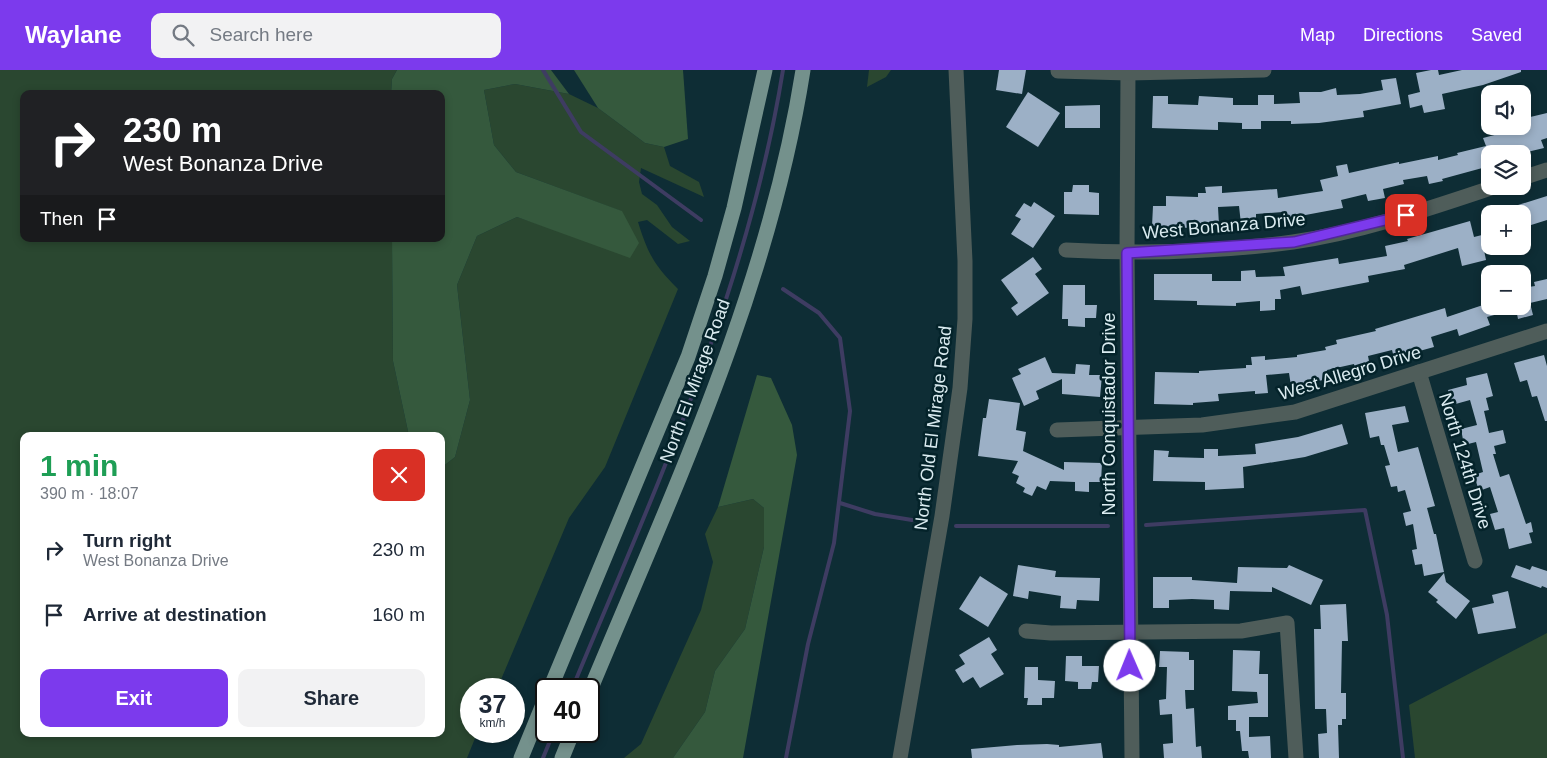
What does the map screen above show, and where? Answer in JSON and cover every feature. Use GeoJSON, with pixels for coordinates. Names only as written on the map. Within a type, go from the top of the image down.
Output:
{"type":"FeatureCollection","features":[{"type":"Feature","properties":{"kind":"main road","name":"North El Mirage Road"},"geometry":{"type":"LineString","coordinates":[[555,678],[674,394],[705,307],[734,208],[765,70]]}},
{"type":"Feature","properties":{"kind":"main road","name":"North El Mirage Road"},"geometry":{"type":"LineString","coordinates":[[595,678],[690,453],[740,317],[763,239],[790,135],[803,70]]}},
{"type":"Feature","properties":{"kind":"main road"},"geometry":{"type":"LineString","coordinates":[[520,758],[535,723]]}},
{"type":"Feature","properties":{"kind":"main road"},"geometry":{"type":"LineString","coordinates":[[562,758],[568,743]]}},
{"type":"Feature","properties":{"kind":"street","name":"North Old El Mirage Road"},"geometry":{"type":"LineString","coordinates":[[900,758],[942,516],[960,388],[965,319],[965,261],[956,70]]}},
{"type":"Feature","properties":{"kind":"street"},"geometry":{"type":"LineString","coordinates":[[1058,71],[1264,70]]}},
{"type":"Feature","properties":{"kind":"street","name":"North Conquistador Drive"},"geometry":{"type":"LineString","coordinates":[[1128,72],[1128,542],[1132,758]]}},
{"type":"Feature","properties":{"kind":"street"},"geometry":{"type":"LineString","coordinates":[[1531,175],[1547,170]]}},
{"type":"Feature","properties":{"kind":"street","name":"West Bonanza Drive"},"geometry":{"type":"LineString","coordinates":[[1066,250],[1127,253],[1294,242],[1391,220],[1481,191]]}},
{"type":"Feature","properties":{"kind":"street","name":"West Allegro Drive"},"geometry":{"type":"LineString","coordinates":[[1057,430],[1129,426],[1202,425],[1295,412],[1547,332]]}},
{"type":"Feature","properties":{"kind":"street","name":"North 124th Drive"},"geometry":{"type":"LineString","coordinates":[[1419,372],[1475,561]]}},
{"type":"Feature","properties":{"kind":"street"},"geometry":{"type":"LineString","coordinates":[[1026,631],[1051,633],[1241,631],[1287,623],[1296,758]]}},
{"type":"Feature","properties":{"kind":"green space"},"geometry":{"type":"Polygon","coordinates":[[[0,70],[397,70],[392,79],[391,90],[20,90],[20,242],[392,242],[393,361],[408,432],[20,432],[20,737],[445,737],[445,465],[455,457],[470,400],[457,285],[477,236],[517,217],[568,234],[621,211],[516,172],[494,145],[484,90],[515,84],[569,94],[598,108],[645,143],[664,147],[670,166],[699,182],[704,197],[641,168],[639,182],[642,194],[657,205],[672,227],[690,241],[678,244],[647,220],[638,222],[645,243],[653,258],[663,273],[678,289],[605,467],[569,518],[502,678],[460,678],[460,743],[473,743],[467,758],[0,758],[0,70]]]}},
{"type":"Feature","properties":{"kind":"green space"},"geometry":{"type":"Polygon","coordinates":[[[397,70],[551,70],[569,94],[515,84],[484,90],[494,145],[516,172],[622,211],[639,243],[630,258],[517,217],[477,236],[457,285],[470,400],[455,457],[445,465],[445,432],[408,432],[393,361],[392,242],[445,242],[445,90],[391,90],[392,79],[397,70]]]}},
{"type":"Feature","properties":{"kind":"green space"},"geometry":{"type":"Polygon","coordinates":[[[574,70],[683,70],[688,139],[664,147],[645,143],[598,108],[574,70]]]}},
{"type":"Feature","properties":{"kind":"green space"},"geometry":{"type":"Polygon","coordinates":[[[869,70],[891,70],[886,77],[867,87],[869,70]]]}},
{"type":"Feature","properties":{"kind":"green space"},"geometry":{"type":"Polygon","coordinates":[[[757,375],[771,378],[792,425],[797,455],[743,758],[673,758],[705,712],[715,671],[745,629],[764,547],[764,508],[753,499],[718,507],[757,375]]]}},
{"type":"Feature","properties":{"kind":"green space"},"geometry":{"type":"Polygon","coordinates":[[[753,499],[764,508],[764,547],[745,629],[715,671],[705,712],[673,758],[624,758],[641,744],[701,610],[713,562],[705,534],[718,507],[753,499]]]}},
{"type":"Feature","properties":{"kind":"green space"},"geometry":{"type":"Polygon","coordinates":[[[1547,633],[1547,758],[1415,758],[1409,705],[1547,633]]]}},
{"type":"Feature","properties":{"kind":"building"},"geometry":{"type":"Polygon","coordinates":[[[999,70],[1026,70],[1022,94],[996,90],[999,70]]]}},
{"type":"Feature","properties":{"kind":"building"},"geometry":{"type":"Polygon","coordinates":[[[1438,70],[1439,75],[1462,70],[1521,70],[1521,72],[1483,85],[1442,94],[1445,109],[1424,113],[1422,105],[1410,108],[1408,95],[1420,92],[1416,73],[1438,70]]]}},
{"type":"Feature","properties":{"kind":"building"},"geometry":{"type":"Polygon","coordinates":[[[1396,78],[1401,104],[1363,111],[1364,117],[1319,123],[1291,124],[1291,121],[1261,121],[1261,129],[1242,129],[1242,123],[1218,122],[1218,130],[1152,128],[1153,96],[1168,96],[1168,104],[1198,105],[1199,96],[1233,98],[1233,105],[1258,105],[1258,95],[1274,95],[1274,104],[1300,103],[1299,92],[1321,92],[1336,88],[1337,95],[1360,94],[1383,90],[1381,80],[1396,78]]]}},
{"type":"Feature","properties":{"kind":"building"},"geometry":{"type":"Polygon","coordinates":[[[1028,92],[1060,113],[1038,147],[1006,127],[1028,92]]]}},
{"type":"Feature","properties":{"kind":"building"},"geometry":{"type":"Polygon","coordinates":[[[1100,105],[1100,128],[1065,128],[1065,106],[1100,105]]]}},
{"type":"Feature","properties":{"kind":"building"},"geometry":{"type":"Polygon","coordinates":[[[1547,113],[1547,138],[1541,140],[1544,148],[1531,151],[1531,145],[1486,145],[1483,138],[1494,135],[1531,135],[1531,117],[1547,113]]]}},
{"type":"Feature","properties":{"kind":"building"},"geometry":{"type":"Polygon","coordinates":[[[1481,147],[1481,168],[1429,184],[1427,176],[1403,180],[1404,184],[1383,189],[1385,198],[1368,201],[1366,194],[1341,200],[1343,208],[1284,219],[1283,212],[1256,214],[1256,222],[1241,224],[1239,206],[1218,207],[1219,225],[1191,226],[1191,228],[1152,226],[1153,206],[1166,206],[1166,196],[1198,197],[1198,193],[1206,193],[1205,187],[1222,186],[1222,193],[1277,189],[1278,198],[1323,191],[1320,180],[1338,176],[1336,166],[1347,164],[1349,173],[1438,156],[1438,160],[1458,155],[1457,153],[1481,147]]]}},
{"type":"Feature","properties":{"kind":"building"},"geometry":{"type":"Polygon","coordinates":[[[1073,185],[1089,185],[1089,192],[1099,193],[1099,215],[1064,214],[1064,192],[1072,192],[1073,185]]]}},
{"type":"Feature","properties":{"kind":"building"},"geometry":{"type":"Polygon","coordinates":[[[1547,196],[1547,220],[1531,225],[1531,205],[1518,205],[1547,196]]]}},
{"type":"Feature","properties":{"kind":"building"},"geometry":{"type":"Polygon","coordinates":[[[1034,202],[1055,216],[1033,248],[1011,234],[1021,219],[1015,216],[1024,203],[1031,207],[1034,202]]]}},
{"type":"Feature","properties":{"kind":"building"},"geometry":{"type":"Polygon","coordinates":[[[1470,221],[1474,237],[1481,235],[1481,255],[1485,255],[1486,260],[1462,266],[1458,248],[1404,265],[1405,269],[1368,276],[1369,282],[1302,295],[1300,286],[1280,290],[1281,299],[1275,299],[1275,310],[1260,311],[1260,301],[1236,303],[1236,306],[1197,305],[1197,301],[1154,300],[1154,274],[1212,274],[1212,281],[1241,281],[1241,271],[1255,270],[1256,277],[1285,276],[1283,267],[1338,258],[1339,264],[1387,256],[1385,246],[1408,241],[1407,239],[1470,221]]]}},
{"type":"Feature","properties":{"kind":"building"},"geometry":{"type":"Polygon","coordinates":[[[1033,257],[1042,269],[1035,274],[1049,293],[1017,316],[1011,308],[1018,303],[1001,280],[1033,257]]]}},
{"type":"Feature","properties":{"kind":"building"},"geometry":{"type":"Polygon","coordinates":[[[1547,279],[1547,299],[1531,303],[1531,287],[1535,286],[1534,282],[1547,279]]]}},
{"type":"Feature","properties":{"kind":"building"},"geometry":{"type":"Polygon","coordinates":[[[1063,285],[1085,285],[1085,305],[1097,305],[1096,318],[1085,318],[1085,327],[1068,326],[1068,319],[1062,319],[1063,285]]]}},
{"type":"Feature","properties":{"kind":"building"},"geometry":{"type":"Polygon","coordinates":[[[1481,306],[1481,315],[1494,315],[1487,317],[1490,325],[1459,336],[1457,329],[1431,337],[1434,347],[1394,358],[1392,350],[1368,356],[1370,366],[1355,370],[1354,364],[1327,370],[1329,379],[1291,386],[1289,373],[1266,375],[1268,393],[1255,394],[1255,391],[1218,394],[1219,401],[1193,403],[1193,405],[1154,404],[1155,372],[1199,373],[1199,371],[1246,368],[1246,365],[1252,365],[1251,357],[1265,356],[1265,360],[1297,357],[1297,355],[1326,350],[1325,347],[1337,344],[1336,340],[1376,331],[1375,329],[1445,308],[1447,317],[1481,306]]]}},
{"type":"Feature","properties":{"kind":"building"},"geometry":{"type":"Polygon","coordinates":[[[1531,307],[1533,315],[1518,319],[1517,315],[1531,315],[1531,307]]]}},
{"type":"Feature","properties":{"kind":"building"},"geometry":{"type":"Polygon","coordinates":[[[1544,355],[1547,366],[1547,421],[1545,421],[1537,396],[1532,397],[1527,380],[1520,382],[1514,363],[1544,355]]]}},
{"type":"Feature","properties":{"kind":"building"},"geometry":{"type":"Polygon","coordinates":[[[1045,357],[1052,373],[1075,374],[1076,364],[1090,365],[1089,375],[1102,375],[1100,397],[1062,394],[1062,379],[1036,391],[1039,399],[1024,406],[1012,378],[1021,374],[1018,369],[1045,357]]]}},
{"type":"Feature","properties":{"kind":"building"},"geometry":{"type":"Polygon","coordinates":[[[1487,373],[1493,396],[1486,398],[1489,410],[1484,411],[1489,433],[1503,430],[1506,443],[1494,446],[1496,454],[1493,454],[1500,477],[1509,474],[1526,524],[1531,522],[1533,532],[1529,533],[1532,543],[1509,549],[1504,528],[1495,530],[1490,514],[1498,512],[1490,487],[1479,491],[1474,475],[1483,472],[1476,442],[1464,445],[1461,429],[1477,425],[1470,400],[1452,405],[1448,390],[1467,385],[1466,378],[1487,373]]]}},
{"type":"Feature","properties":{"kind":"building"},"geometry":{"type":"Polygon","coordinates":[[[989,399],[1020,403],[1016,430],[1026,432],[1023,451],[1064,470],[1064,462],[1102,463],[1101,482],[1089,482],[1089,492],[1075,491],[1075,482],[1050,481],[1046,490],[1037,486],[1032,496],[1023,492],[1025,488],[1016,483],[1019,476],[1012,473],[1018,461],[978,456],[983,418],[986,418],[989,399]]]}},
{"type":"Feature","properties":{"kind":"building"},"geometry":{"type":"Polygon","coordinates":[[[1405,406],[1409,422],[1392,425],[1398,452],[1418,447],[1435,506],[1427,508],[1434,534],[1436,534],[1444,572],[1424,576],[1422,564],[1415,565],[1412,550],[1417,549],[1413,524],[1406,526],[1403,513],[1411,511],[1405,490],[1398,492],[1397,486],[1391,487],[1385,466],[1390,465],[1384,445],[1381,445],[1379,436],[1370,438],[1365,413],[1405,406]]]}},
{"type":"Feature","properties":{"kind":"building"},"geometry":{"type":"Polygon","coordinates":[[[1342,424],[1348,444],[1305,457],[1243,467],[1244,488],[1205,490],[1205,482],[1153,481],[1154,450],[1169,451],[1168,457],[1204,458],[1204,449],[1218,449],[1218,456],[1256,454],[1255,444],[1298,437],[1342,424]]]}},
{"type":"Feature","properties":{"kind":"building"},"geometry":{"type":"Polygon","coordinates":[[[1018,565],[1056,571],[1055,577],[1100,578],[1099,601],[1077,600],[1076,609],[1060,608],[1061,596],[1029,591],[1028,599],[1013,596],[1018,565]]]}},
{"type":"Feature","properties":{"kind":"building"},"geometry":{"type":"Polygon","coordinates":[[[1289,565],[1323,580],[1311,605],[1272,587],[1272,592],[1230,591],[1229,610],[1214,609],[1214,600],[1192,599],[1169,600],[1169,608],[1153,608],[1153,577],[1192,577],[1192,580],[1237,583],[1238,567],[1287,568],[1289,565]]]}},
{"type":"Feature","properties":{"kind":"building"},"geometry":{"type":"Polygon","coordinates":[[[1516,565],[1530,570],[1532,566],[1547,571],[1547,588],[1542,586],[1541,588],[1511,577],[1516,565]]]}},
{"type":"Feature","properties":{"kind":"building"},"geometry":{"type":"Polygon","coordinates":[[[1444,573],[1446,582],[1470,601],[1456,619],[1436,602],[1438,600],[1428,592],[1444,573]]]}},
{"type":"Feature","properties":{"kind":"building"},"geometry":{"type":"Polygon","coordinates":[[[980,576],[1008,594],[988,627],[959,609],[980,576]]]}},
{"type":"Feature","properties":{"kind":"building"},"geometry":{"type":"Polygon","coordinates":[[[1508,591],[1516,628],[1478,634],[1472,608],[1494,603],[1492,595],[1508,591]]]}},
{"type":"Feature","properties":{"kind":"building"},"geometry":{"type":"Polygon","coordinates":[[[1346,604],[1348,641],[1342,641],[1341,693],[1346,693],[1346,719],[1342,719],[1342,725],[1338,725],[1339,758],[1319,758],[1318,734],[1327,733],[1326,709],[1315,709],[1314,629],[1321,629],[1320,605],[1346,604]]]}},
{"type":"Feature","properties":{"kind":"building"},"geometry":{"type":"Polygon","coordinates":[[[989,637],[997,650],[991,654],[1004,674],[980,688],[973,677],[963,683],[955,670],[965,664],[959,655],[989,637]]]}},
{"type":"Feature","properties":{"kind":"building"},"geometry":{"type":"Polygon","coordinates":[[[1233,650],[1260,651],[1259,674],[1268,674],[1268,717],[1249,717],[1249,737],[1270,736],[1271,758],[1249,758],[1248,751],[1242,751],[1240,731],[1236,731],[1236,720],[1228,720],[1228,706],[1258,703],[1257,692],[1232,691],[1233,650]]]}},
{"type":"Feature","properties":{"kind":"building"},"geometry":{"type":"Polygon","coordinates":[[[1160,651],[1189,652],[1189,660],[1194,660],[1194,690],[1185,690],[1186,709],[1194,708],[1196,747],[1201,746],[1202,758],[1164,758],[1163,744],[1173,743],[1172,714],[1160,715],[1159,700],[1166,699],[1167,667],[1159,667],[1160,651]]]}},
{"type":"Feature","properties":{"kind":"building"},"geometry":{"type":"Polygon","coordinates":[[[1066,656],[1082,656],[1082,666],[1099,666],[1098,682],[1092,682],[1091,689],[1078,689],[1078,682],[1065,681],[1066,656]]]}},
{"type":"Feature","properties":{"kind":"building"},"geometry":{"type":"Polygon","coordinates":[[[1025,667],[1038,667],[1038,680],[1055,681],[1054,698],[1042,698],[1042,705],[1027,705],[1028,698],[1024,698],[1025,667]]]}},
{"type":"Feature","properties":{"kind":"building"},"geometry":{"type":"Polygon","coordinates":[[[1101,743],[1103,758],[972,758],[971,749],[1047,744],[1059,745],[1059,747],[1101,743]]]}},
{"type":"Feature","properties":{"kind":"waterway"},"geometry":{"type":"LineString","coordinates":[[543,70],[581,132],[701,220]]}},
{"type":"Feature","properties":{"kind":"waterway"},"geometry":{"type":"LineString","coordinates":[[577,678],[666,462],[696,386],[723,308],[747,230],[767,151],[783,70]]}},
{"type":"Feature","properties":{"kind":"waterway"},"geometry":{"type":"LineString","coordinates":[[783,289],[819,313],[840,338],[850,411],[834,543],[808,644],[786,758]]}},
{"type":"Feature","properties":{"kind":"waterway"},"geometry":{"type":"LineString","coordinates":[[840,503],[875,514],[912,520]]}},
{"type":"Feature","properties":{"kind":"waterway"},"geometry":{"type":"LineString","coordinates":[[1146,525],[1365,510],[1387,615],[1403,758]]}},
{"type":"Feature","properties":{"kind":"waterway"},"geometry":{"type":"LineString","coordinates":[[956,526],[1108,526]]}},
{"type":"Feature","properties":{"kind":"waterway"},"geometry":{"type":"LineString","coordinates":[[543,758],[549,743]]}},
{"type":"Feature","properties":{"kind":"route"},"geometry":{"type":"LineString","coordinates":[[1130,666],[1127,253],[1294,242],[1406,215]]}}]}
